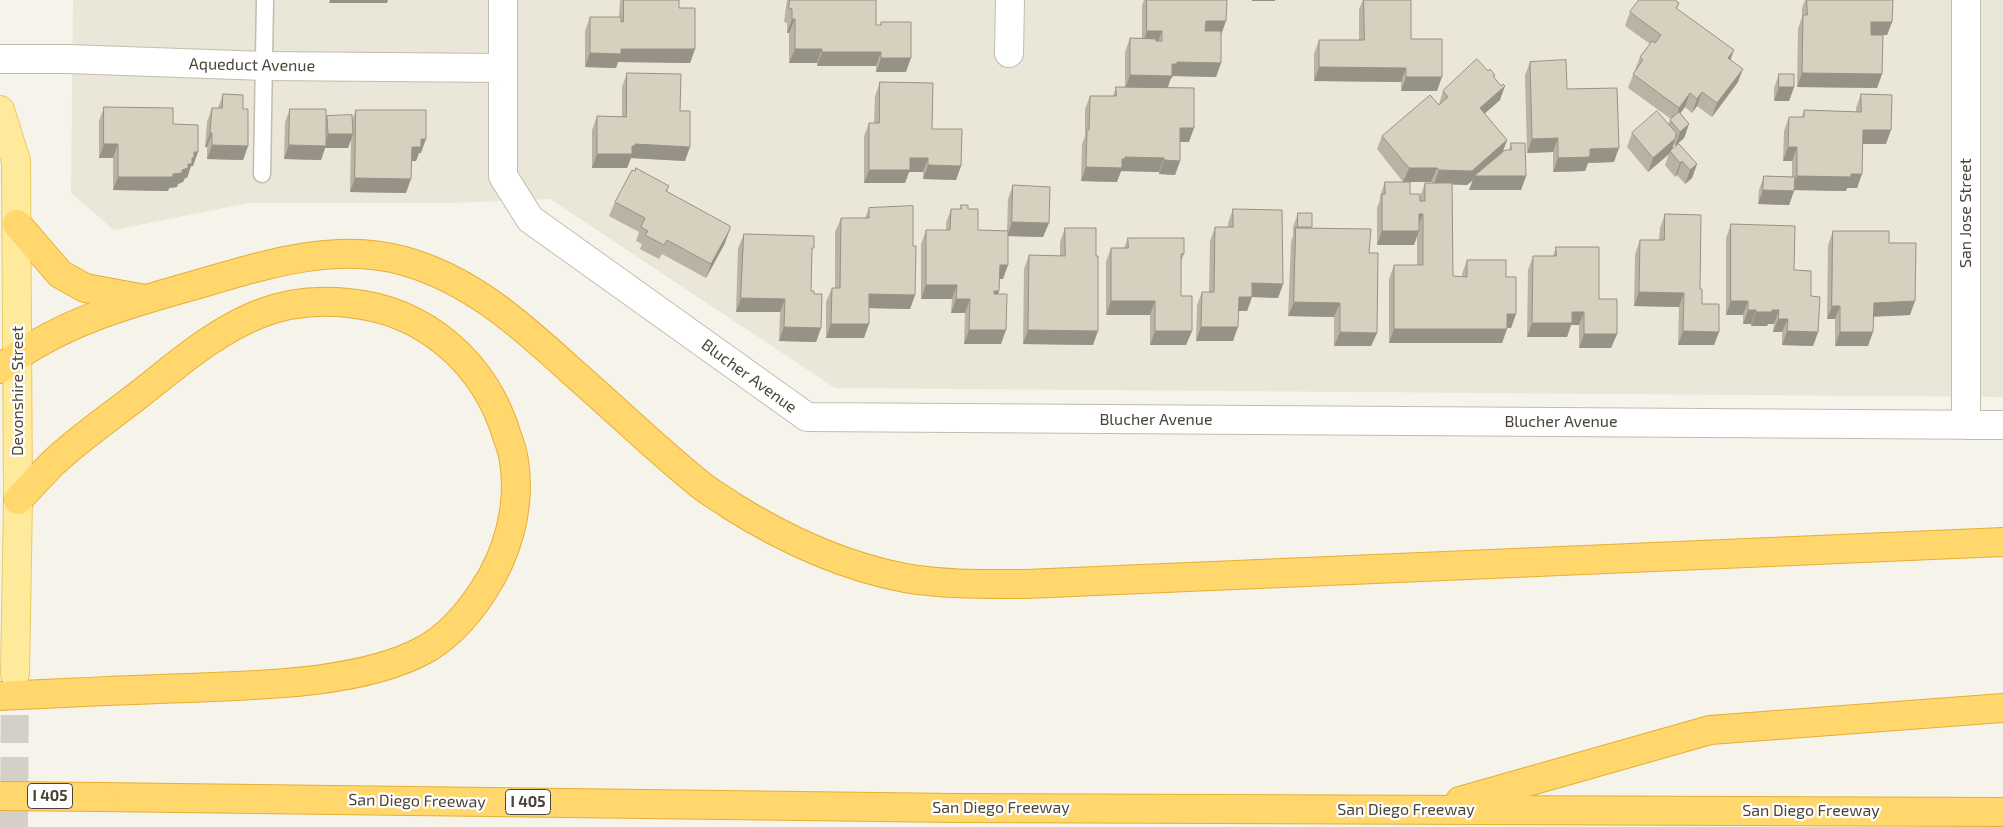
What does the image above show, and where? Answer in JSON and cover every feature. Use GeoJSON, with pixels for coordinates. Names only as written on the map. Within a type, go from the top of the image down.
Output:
{"type":"FeatureCollection","features":[{"type":"Feature","properties":{"kind":"highway"},"geometry":{"type":"LineString","coordinates":[[17,224],[60,274],[85,288],[146,299]]}},
{"type":"Feature","properties":{"kind":"highway"},"geometry":{"type":"LineString","coordinates":[[8,362],[58,332],[146,299],[270,263],[328,255],[367,254],[403,260],[435,272],[478,293],[525,330],[699,484],[761,524],[810,548],[857,566],[906,578],[964,584],[1026,584],[2003,542]]}},
{"type":"Feature","properties":{"kind":"highway"},"geometry":{"type":"LineString","coordinates":[[7,685],[247,685],[304,681],[360,672],[397,662],[426,649],[454,627],[474,604],[491,579],[505,549],[512,523],[516,488],[514,460],[493,400],[477,375],[458,353],[418,323],[391,311],[363,304],[328,301],[287,306],[260,314],[201,346],[55,461],[18,500]]}},
{"type":"Feature","properties":{"kind":"highway"},"geometry":{"type":"LineString","coordinates":[[1428,810],[1710,730],[2003,708]]}},
{"type":"Feature","properties":{"kind":"highway","name":"San Diego Freeway"},"geometry":{"type":"LineString","coordinates":[[0,796],[965,808],[2003,812]]}},
{"type":"Feature","properties":{"kind":"highway"},"geometry":{"type":"LineString","coordinates":[[1860,827],[1888,811]]}},
{"type":"Feature","properties":{"kind":"main road","name":"Devonshire Street"},"geometry":{"type":"LineString","coordinates":[[0,110],[16,161],[17,224],[8,362],[18,500],[7,685]]}},
{"type":"Feature","properties":{"kind":"street","name":"Blucher Avenue"},"geometry":{"type":"LineString","coordinates":[[503,0],[504,176],[530,219],[807,417],[2003,425]]}},
{"type":"Feature","properties":{"kind":"street"},"geometry":{"type":"LineString","coordinates":[[1009,53],[1010,0]]}},
{"type":"Feature","properties":{"kind":"street","name":"San Jose Street"},"geometry":{"type":"LineString","coordinates":[[1966,0],[1966,425]]}},
{"type":"Feature","properties":{"kind":"street","name":"Aqueduct Avenue"},"geometry":{"type":"LineString","coordinates":[[0,59],[68,59],[265,66],[504,68]]}},
{"type":"Feature","properties":{"kind":"lane"},"geometry":{"type":"LineString","coordinates":[[262,174],[265,0]]}},
{"type":"Feature","properties":{"kind":"shaded area"},"geometry":{"type":"Polygon","coordinates":[[[73,0],[2003,0],[2003,397],[835,388],[550,199],[451,203],[248,203],[114,230],[71,193],[73,0]]]}},
{"type":"Feature","properties":{"kind":"building"},"geometry":{"type":"Polygon","coordinates":[[[624,0],[679,0],[679,8],[695,8],[695,49],[621,49],[621,54],[590,53],[590,17],[621,17],[621,22],[623,22],[624,0]]]}},
{"type":"Feature","properties":{"kind":"building"},"geometry":{"type":"Polygon","coordinates":[[[790,0],[876,0],[876,25],[881,25],[881,22],[911,22],[911,58],[881,58],[881,52],[822,52],[822,49],[795,49],[795,19],[792,19],[792,9],[789,8],[790,0]]]}},
{"type":"Feature","properties":{"kind":"building"},"geometry":{"type":"Polygon","coordinates":[[[1147,0],[1227,0],[1226,21],[1206,21],[1205,31],[1221,31],[1221,63],[1177,62],[1177,64],[1172,64],[1172,76],[1130,75],[1130,38],[1162,41],[1162,31],[1147,31],[1147,0]]]}},
{"type":"Feature","properties":{"kind":"building"},"geometry":{"type":"Polygon","coordinates":[[[1364,0],[1411,0],[1411,39],[1442,39],[1442,77],[1406,77],[1406,68],[1319,67],[1319,40],[1364,40],[1364,0]]]}},
{"type":"Feature","properties":{"kind":"building"},"geometry":{"type":"Polygon","coordinates":[[[1639,0],[1675,0],[1679,3],[1676,8],[1734,50],[1728,58],[1743,69],[1717,103],[1702,92],[1697,99],[1690,93],[1679,108],[1633,74],[1643,60],[1640,57],[1652,41],[1655,43],[1661,35],[1630,12],[1639,0]]]}},
{"type":"Feature","properties":{"kind":"building"},"geometry":{"type":"Polygon","coordinates":[[[1807,0],[1893,0],[1892,22],[1871,22],[1871,35],[1883,35],[1882,74],[1802,73],[1803,15],[1807,15],[1807,0]]]}},
{"type":"Feature","properties":{"kind":"building"},"geometry":{"type":"Polygon","coordinates":[[[1477,59],[1488,71],[1490,69],[1501,86],[1503,84],[1505,86],[1480,108],[1507,140],[1472,171],[1409,168],[1382,136],[1430,95],[1439,105],[1448,97],[1443,91],[1477,59]]]}},
{"type":"Feature","properties":{"kind":"building"},"geometry":{"type":"Polygon","coordinates":[[[1566,60],[1567,89],[1617,88],[1619,148],[1590,149],[1590,157],[1558,158],[1558,138],[1532,139],[1530,62],[1566,60]]]}},
{"type":"Feature","properties":{"kind":"building"},"geometry":{"type":"Polygon","coordinates":[[[627,73],[681,74],[680,111],[690,111],[690,147],[635,144],[635,146],[632,146],[632,154],[597,154],[597,116],[626,117],[627,73]]]}},
{"type":"Feature","properties":{"kind":"building"},"geometry":{"type":"Polygon","coordinates":[[[1779,74],[1794,74],[1794,87],[1779,87],[1779,74]]]}},
{"type":"Feature","properties":{"kind":"building"},"geometry":{"type":"Polygon","coordinates":[[[880,82],[933,83],[932,129],[962,129],[961,166],[928,165],[928,158],[910,158],[910,170],[869,170],[869,123],[879,123],[880,82]]]}},
{"type":"Feature","properties":{"kind":"building"},"geometry":{"type":"Polygon","coordinates":[[[1116,87],[1194,88],[1194,128],[1180,128],[1180,161],[1164,160],[1164,158],[1125,157],[1125,159],[1122,159],[1122,168],[1086,167],[1090,96],[1116,96],[1116,87]]]}},
{"type":"Feature","properties":{"kind":"building"},"geometry":{"type":"Polygon","coordinates":[[[223,94],[243,95],[243,109],[248,109],[248,146],[212,145],[212,133],[210,133],[212,108],[222,108],[223,94]]]}},
{"type":"Feature","properties":{"kind":"building"},"geometry":{"type":"Polygon","coordinates":[[[1861,94],[1892,95],[1891,130],[1863,130],[1862,174],[1851,174],[1851,177],[1797,176],[1797,147],[1788,147],[1789,117],[1804,117],[1804,110],[1861,112],[1861,94]]]}},
{"type":"Feature","properties":{"kind":"building"},"geometry":{"type":"Polygon","coordinates":[[[104,107],[173,108],[173,124],[198,125],[198,152],[194,152],[192,164],[188,164],[188,168],[182,170],[182,173],[173,174],[173,177],[118,177],[118,144],[104,144],[104,107]]]}},
{"type":"Feature","properties":{"kind":"building"},"geometry":{"type":"Polygon","coordinates":[[[290,109],[326,109],[326,146],[289,145],[290,109]]]}},
{"type":"Feature","properties":{"kind":"building"},"geometry":{"type":"Polygon","coordinates":[[[356,110],[426,110],[426,139],[421,139],[421,147],[412,147],[411,179],[355,178],[356,110]]]}},
{"type":"Feature","properties":{"kind":"building"},"geometry":{"type":"Polygon","coordinates":[[[1657,111],[1677,134],[1676,138],[1653,158],[1632,133],[1657,111]]]}},
{"type":"Feature","properties":{"kind":"building"},"geometry":{"type":"Polygon","coordinates":[[[1679,112],[1689,124],[1680,132],[1670,120],[1679,112]]]}},
{"type":"Feature","properties":{"kind":"building"},"geometry":{"type":"Polygon","coordinates":[[[352,115],[353,134],[328,134],[327,116],[352,115]]]}},
{"type":"Feature","properties":{"kind":"building"},"geometry":{"type":"Polygon","coordinates":[[[1511,143],[1525,143],[1526,176],[1474,176],[1505,150],[1511,150],[1511,143]]]}},
{"type":"Feature","properties":{"kind":"building"},"geometry":{"type":"Polygon","coordinates":[[[1679,144],[1697,164],[1690,170],[1682,161],[1680,163],[1670,151],[1679,144]]]}},
{"type":"Feature","properties":{"kind":"building"},"geometry":{"type":"Polygon","coordinates":[[[636,168],[669,186],[666,191],[730,226],[711,264],[667,240],[664,245],[645,235],[648,231],[641,227],[645,218],[615,202],[632,170],[635,171],[636,168]]]}},
{"type":"Feature","properties":{"kind":"building"},"geometry":{"type":"Polygon","coordinates":[[[1764,176],[1795,177],[1794,191],[1763,190],[1764,176]]]}},
{"type":"Feature","properties":{"kind":"building"},"geometry":{"type":"Polygon","coordinates":[[[1385,182],[1410,182],[1410,194],[1420,194],[1420,201],[1425,201],[1425,183],[1452,183],[1453,276],[1467,277],[1467,260],[1506,260],[1506,277],[1516,277],[1516,314],[1507,314],[1507,329],[1394,329],[1394,265],[1423,265],[1423,214],[1419,214],[1419,231],[1382,231],[1382,194],[1385,194],[1385,182]]]}},
{"type":"Feature","properties":{"kind":"building"},"geometry":{"type":"Polygon","coordinates":[[[1013,185],[1050,187],[1049,223],[1012,222],[1013,185]]]}},
{"type":"Feature","properties":{"kind":"building"},"geometry":{"type":"Polygon","coordinates":[[[961,205],[968,205],[968,209],[978,209],[978,230],[1008,231],[1008,265],[1000,265],[999,291],[994,291],[994,294],[1007,294],[1006,330],[969,330],[970,299],[956,299],[957,285],[926,285],[926,230],[950,230],[951,209],[961,209],[961,205]]]}},
{"type":"Feature","properties":{"kind":"building"},"geometry":{"type":"Polygon","coordinates":[[[913,206],[913,246],[916,246],[915,295],[869,294],[869,324],[831,324],[832,288],[840,288],[841,218],[869,218],[869,208],[913,206]]]}},
{"type":"Feature","properties":{"kind":"building"},"geometry":{"type":"Polygon","coordinates":[[[1233,209],[1282,210],[1283,284],[1252,283],[1252,297],[1239,297],[1238,327],[1201,327],[1202,292],[1214,292],[1215,227],[1233,227],[1233,209]]]}},
{"type":"Feature","properties":{"kind":"building"},"geometry":{"type":"Polygon","coordinates":[[[1298,213],[1312,213],[1312,227],[1298,227],[1298,213]]]}},
{"type":"Feature","properties":{"kind":"building"},"geometry":{"type":"Polygon","coordinates":[[[1665,214],[1701,215],[1700,289],[1702,289],[1702,304],[1719,304],[1719,332],[1683,331],[1684,293],[1639,292],[1640,240],[1664,240],[1665,214]]]}},
{"type":"Feature","properties":{"kind":"building"},"geometry":{"type":"Polygon","coordinates":[[[1731,224],[1795,226],[1794,270],[1811,271],[1811,296],[1820,297],[1818,332],[1787,331],[1788,319],[1778,319],[1779,310],[1756,312],[1756,310],[1748,310],[1748,301],[1731,301],[1731,224]]]}},
{"type":"Feature","properties":{"kind":"building"},"geometry":{"type":"Polygon","coordinates":[[[1065,228],[1096,228],[1098,331],[1028,330],[1029,255],[1065,256],[1065,228]]]}},
{"type":"Feature","properties":{"kind":"building"},"geometry":{"type":"Polygon","coordinates":[[[1296,228],[1371,229],[1369,253],[1378,253],[1377,333],[1340,332],[1340,303],[1294,302],[1296,228]]]}},
{"type":"Feature","properties":{"kind":"building"},"geometry":{"type":"Polygon","coordinates":[[[1833,231],[1889,231],[1889,243],[1916,243],[1915,301],[1874,303],[1873,332],[1840,332],[1840,306],[1832,306],[1833,231]]]}},
{"type":"Feature","properties":{"kind":"building"},"geometry":{"type":"Polygon","coordinates":[[[744,234],[814,236],[811,291],[814,291],[814,294],[822,294],[821,328],[784,327],[785,299],[741,298],[744,234]]]}},
{"type":"Feature","properties":{"kind":"building"},"geometry":{"type":"Polygon","coordinates":[[[1128,238],[1184,238],[1184,254],[1181,254],[1181,296],[1192,296],[1192,331],[1155,331],[1155,301],[1111,301],[1111,248],[1128,248],[1128,238]]]}},
{"type":"Feature","properties":{"kind":"building"},"geometry":{"type":"Polygon","coordinates":[[[1556,247],[1599,247],[1599,299],[1617,299],[1617,334],[1584,334],[1584,312],[1572,312],[1572,323],[1532,323],[1533,256],[1556,256],[1556,247]]]}},
{"type":"Feature","properties":{"kind":"tunnel"},"geometry":{"type":"LineString","coordinates":[[14,827],[15,674]]}}]}
